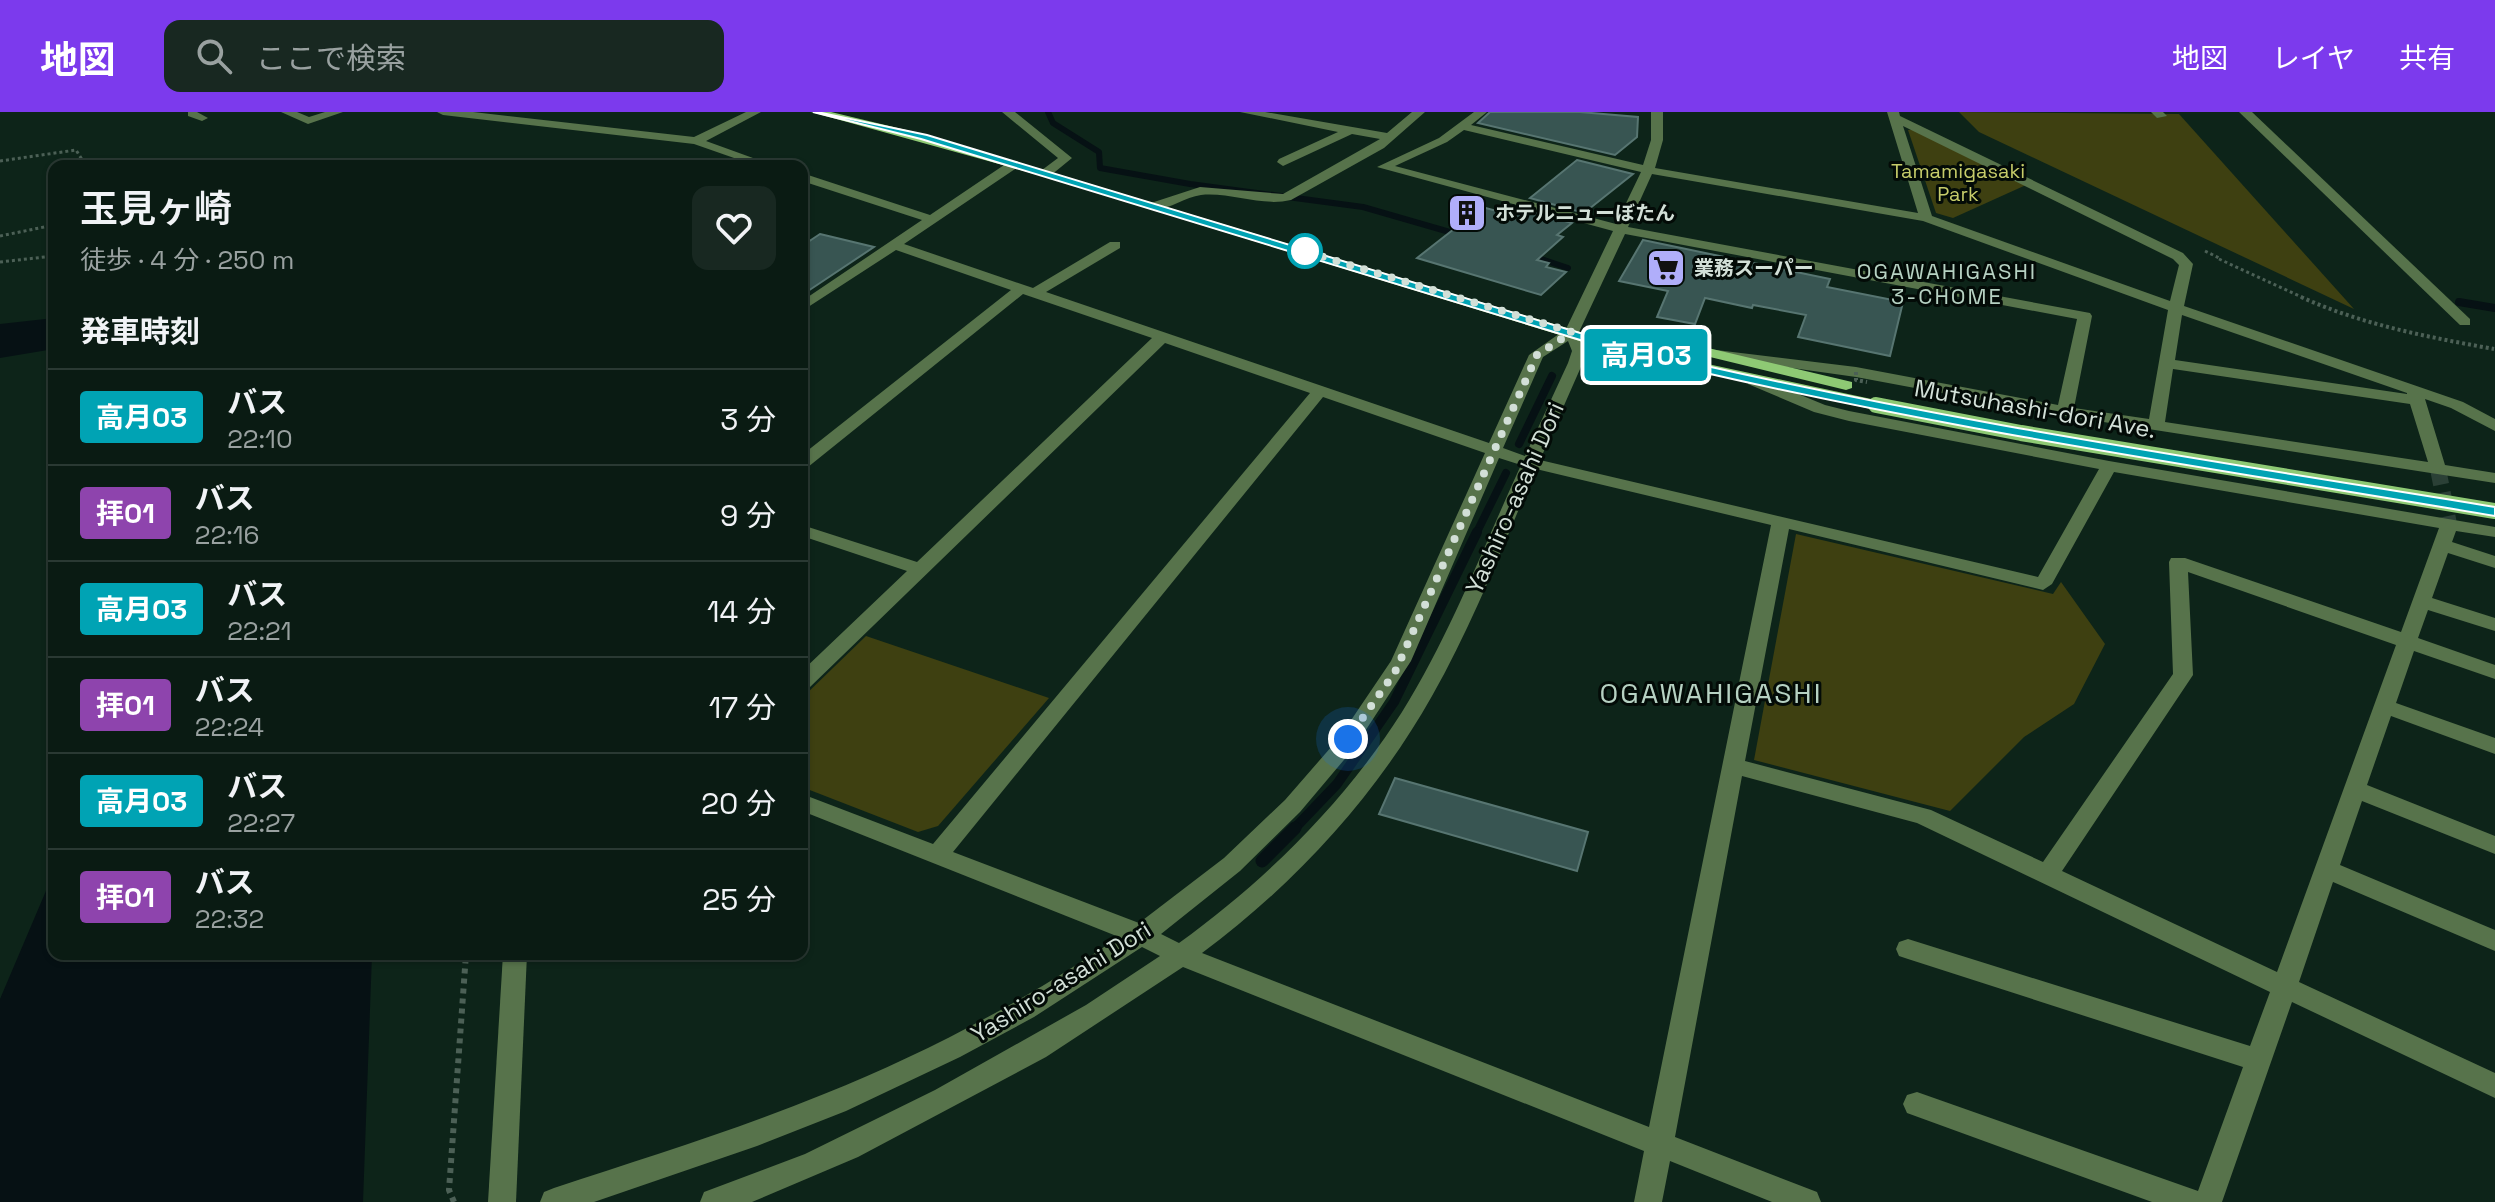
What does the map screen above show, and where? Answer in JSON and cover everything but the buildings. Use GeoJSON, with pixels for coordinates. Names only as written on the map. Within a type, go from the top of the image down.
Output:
{"type":"FeatureCollection","features":[{"type":"Feature","properties":{"kind":"main road"},"geometry":{"type":"LineString","coordinates":[[817,112],[896,130],[1046,173],[1572,332]]}},
{"type":"Feature","properties":{"kind":"main road","name":"Mutsuhashi-dori Ave."},"geometry":{"type":"LineString","coordinates":[[1572,332],[1636,335],[2021,433],[2495,511]]}},
{"type":"Feature","properties":{"kind":"main road","name":"Mutsuhashi-dori Ave."},"geometry":{"type":"LineString","coordinates":[[1572,332],[1630,352],[1754,381],[2014,418],[2495,497]]}},
{"type":"Feature","properties":{"kind":"street"},"geometry":{"type":"LineString","coordinates":[[287,112],[308,121],[337,112]]}},
{"type":"Feature","properties":{"kind":"street"},"geometry":{"type":"LineString","coordinates":[[443,112],[696,141],[751,160]]}},
{"type":"Feature","properties":{"kind":"street"},"geometry":{"type":"LineString","coordinates":[[696,141],[755,112]]}},
{"type":"Feature","properties":{"kind":"street"},"geometry":{"type":"LineString","coordinates":[[1008,112],[1066,158],[1046,173]]}},
{"type":"Feature","properties":{"kind":"street"},"geometry":{"type":"LineString","coordinates":[[1246,112],[1388,137]]}},
{"type":"Feature","properties":{"kind":"street"},"geometry":{"type":"LineString","coordinates":[[1156,206],[1200,191],[1277,199],[1291,195],[1309,182],[1380,145],[1419,112]]}},
{"type":"Feature","properties":{"kind":"street"},"geometry":{"type":"LineString","coordinates":[[1481,112],[1443,140],[1383,167],[1620,229],[2087,298],[2176,308],[2415,396]]}},
{"type":"Feature","properties":{"kind":"street"},"geometry":{"type":"LineString","coordinates":[[1572,332],[1648,170],[1657,140],[1657,112]]}},
{"type":"Feature","properties":{"kind":"street"},"geometry":{"type":"LineString","coordinates":[[2245,112],[2465,322]]}},
{"type":"Feature","properties":{"kind":"street"},"geometry":{"type":"LineString","coordinates":[[1894,115],[1926,218]]}},
{"type":"Feature","properties":{"kind":"street"},"geometry":{"type":"LineString","coordinates":[[1894,115],[2186,264],[2165,363],[2156,425]]}},
{"type":"Feature","properties":{"kind":"street"},"geometry":{"type":"LineString","coordinates":[[1463,126],[1648,170],[1926,218],[2087,298]]}},
{"type":"Feature","properties":{"kind":"street"},"geometry":{"type":"LineString","coordinates":[[1283,162],[1349,131]]}},
{"type":"Feature","properties":{"kind":"street"},"geometry":{"type":"LineString","coordinates":[[808,303],[1014,164]]}},
{"type":"Feature","properties":{"kind":"street"},"geometry":{"type":"LineString","coordinates":[[809,179],[931,219]]}},
{"type":"Feature","properties":{"kind":"street"},"geometry":{"type":"LineString","coordinates":[[894,245],[1531,463],[2043,584],[2109,466]]}},
{"type":"Feature","properties":{"kind":"street"},"geometry":{"type":"LineString","coordinates":[[808,458],[1028,291],[1115,245]]}},
{"type":"Feature","properties":{"kind":"street"},"geometry":{"type":"LineString","coordinates":[[2065,411],[2087,298]]}},
{"type":"Feature","properties":{"kind":"street","name":"Yashiro-asahi Dori"},"geometry":{"type":"LineString","coordinates":[[554,1202],[753,1134],[874,1086],[1028,1007],[1142,935],[1248,849],[1335,759],[1395,672],[1537,355],[1572,332],[1580,351],[1438,669],[1395,740],[1318,836],[1245,906],[1080,1026],[893,1128],[749,1191],[714,1202]]}},
{"type":"Feature","properties":{"kind":"street"},"geometry":{"type":"LineString","coordinates":[[808,677],[1162,337]]}},
{"type":"Feature","properties":{"kind":"street"},"geometry":{"type":"LineString","coordinates":[[1696,349],[1856,372],[2065,411],[2495,478]]}},
{"type":"Feature","properties":{"kind":"street"},"geometry":{"type":"LineString","coordinates":[[2165,363],[2415,396],[2457,405],[2495,426]]}},
{"type":"Feature","properties":{"kind":"street"},"geometry":{"type":"LineString","coordinates":[[1754,381],[1820,409],[1849,416],[2445,535],[2495,532]]}},
{"type":"Feature","properties":{"kind":"street"},"geometry":{"type":"LineString","coordinates":[[937,855],[1319,392]]}},
{"type":"Feature","properties":{"kind":"street"},"geometry":{"type":"LineString","coordinates":[[2415,396],[2438,469]]}},
{"type":"Feature","properties":{"kind":"street"},"geometry":{"type":"LineString","coordinates":[[1648,1202],[1781,522]]}},
{"type":"Feature","properties":{"kind":"street"},"geometry":{"type":"LineString","coordinates":[[808,532],[920,569]]}},
{"type":"Feature","properties":{"kind":"street"},"geometry":{"type":"LineString","coordinates":[[2445,535],[2495,562]]}},
{"type":"Feature","properties":{"kind":"street"},"geometry":{"type":"LineString","coordinates":[[2208,1202],[2445,535]]}},
{"type":"Feature","properties":{"kind":"street"},"geometry":{"type":"LineString","coordinates":[[2047,874],[2183,675],[2178,562],[2495,672]]}},
{"type":"Feature","properties":{"kind":"street"},"geometry":{"type":"LineString","coordinates":[[2422,601],[2495,625]]}},
{"type":"Feature","properties":{"kind":"street"},"geometry":{"type":"LineString","coordinates":[[2384,706],[2495,746]]}},
{"type":"Feature","properties":{"kind":"street"},"geometry":{"type":"LineString","coordinates":[[1733,766],[1923,816],[2495,1086]]}},
{"type":"Feature","properties":{"kind":"street"},"geometry":{"type":"LineString","coordinates":[[2355,789],[2495,845]]}},
{"type":"Feature","properties":{"kind":"street"},"geometry":{"type":"LineString","coordinates":[[808,804],[1807,1202]]}},
{"type":"Feature","properties":{"kind":"street"},"geometry":{"type":"LineString","coordinates":[[2326,869],[2495,941]]}},
{"type":"Feature","properties":{"kind":"street"},"geometry":{"type":"LineString","coordinates":[[1908,949],[2258,1060]]}},
{"type":"Feature","properties":{"kind":"street"},"geometry":{"type":"LineString","coordinates":[[502,1202],[515,960]]}},
{"type":"Feature","properties":{"kind":"street"},"geometry":{"type":"LineString","coordinates":[[1917,1104],[2190,1202]]}},
{"type":"Feature","properties":{"kind":"path"},"geometry":{"type":"LineString","coordinates":[[0,161],[76,150],[82,160]]}},
{"type":"Feature","properties":{"kind":"path"},"geometry":{"type":"LineString","coordinates":[[0,236],[48,226]]}},
{"type":"Feature","properties":{"kind":"path"},"geometry":{"type":"LineString","coordinates":[[0,262],[48,257]]}},
{"type":"Feature","properties":{"kind":"path"},"geometry":{"type":"LineString","coordinates":[[2182,260],[2221,259],[2336,313],[2415,335],[2494,349]]}},
{"type":"Feature","properties":{"kind":"path"},"geometry":{"type":"LineString","coordinates":[[454,1202],[449,1190],[466,960]]}},
{"type":"Feature","properties":{"kind":"green space"},"geometry":{"type":"Polygon","coordinates":[[[1959,112],[2179,114],[2354,309],[1979,132],[1959,112]]]}},
{"type":"Feature","properties":{"kind":"green space","name":"Tamamigasaki Park"},"geometry":{"type":"Polygon","coordinates":[[[1917,129],[2026,185],[1953,218],[1936,213],[1908,130],[1917,129]]]}},
{"type":"Feature","properties":{"kind":"green space"},"geometry":{"type":"Polygon","coordinates":[[[1796,534],[2053,594],[2061,582],[2105,644],[2074,704],[2024,737],[1950,811],[1754,760],[1796,534]]]}},
{"type":"Feature","properties":{"kind":"green space"},"geometry":{"type":"Polygon","coordinates":[[[866,636],[1049,698],[938,826],[918,832],[808,789],[808,692],[866,636]]]}},
{"type":"Feature","properties":{"kind":"shaded area"},"geometry":{"type":"Polygon","coordinates":[[[48,319],[48,350],[0,358],[0,324],[48,319]]]}},
{"type":"Feature","properties":{"kind":"shaded area"},"geometry":{"type":"Polygon","coordinates":[[[48,886],[48,960],[372,960],[363,1202],[0,1202],[0,999],[48,886]]]}},
{"type":"Feature","properties":{"kind":"waterway"},"geometry":{"type":"LineString","coordinates":[[1048,112],[1053,123],[1099,152],[1100,168],[1190,184],[1363,207],[1460,235]]}},
{"type":"Feature","properties":{"kind":"waterway"},"geometry":{"type":"LineString","coordinates":[[1529,255],[1568,268]]}},
{"type":"Feature","properties":{"kind":"waterway"},"geometry":{"type":"LineString","coordinates":[[2459,302],[2495,308]]}},
{"type":"Feature","properties":{"kind":"waterway"},"geometry":{"type":"LineString","coordinates":[[1519,444],[1552,376]]}},
{"type":"Feature","properties":{"kind":"waterway"},"geometry":{"type":"LineString","coordinates":[[1476,534],[1506,473]]}},
{"type":"Feature","properties":{"kind":"waterway"},"geometry":{"type":"LineString","coordinates":[[1293,830],[1337,784],[1394,702],[1477,532]]}},
{"type":"Feature","properties":{"kind":"waterway"},"geometry":{"type":"LineString","coordinates":[[1262,861],[1293,830]]}},
{"type":"Feature","properties":{"kind":"tunnel"},"geometry":{"type":"LineString","coordinates":[[2438,469],[2449,524]]}},
{"type":"Feature","properties":{"kind":"bus line","name":"高月03"},"geometry":{"type":"LineString","coordinates":[[817,112],[923,137],[1630,352],[1754,381],[2021,433],[2495,511]]}},
{"type":"Feature","properties":{"kind":"place","name":"ホテルニューぼたん"},"geometry":{"type":"Point","coordinates":[1467,213]}},
{"type":"Feature","properties":{"kind":"place","name":"業務スーパー"},"geometry":{"type":"Point","coordinates":[1666,268]}},
{"type":"Feature","properties":{"kind":"district","name":"OGAWAHIGASHI 3-CHOME"},"geometry":{"type":"Point","coordinates":[1947,284]}},
{"type":"Feature","properties":{"kind":"district","name":"OGAWAHIGASHI"},"geometry":{"type":"Point","coordinates":[1711,693]}},
{"type":"Feature","properties":{"kind":"route"},"geometry":{"type":"LineString","coordinates":[[1305,251],[1300,250],[1572,332],[1537,355],[1395,672],[1348,739]]}}]}
